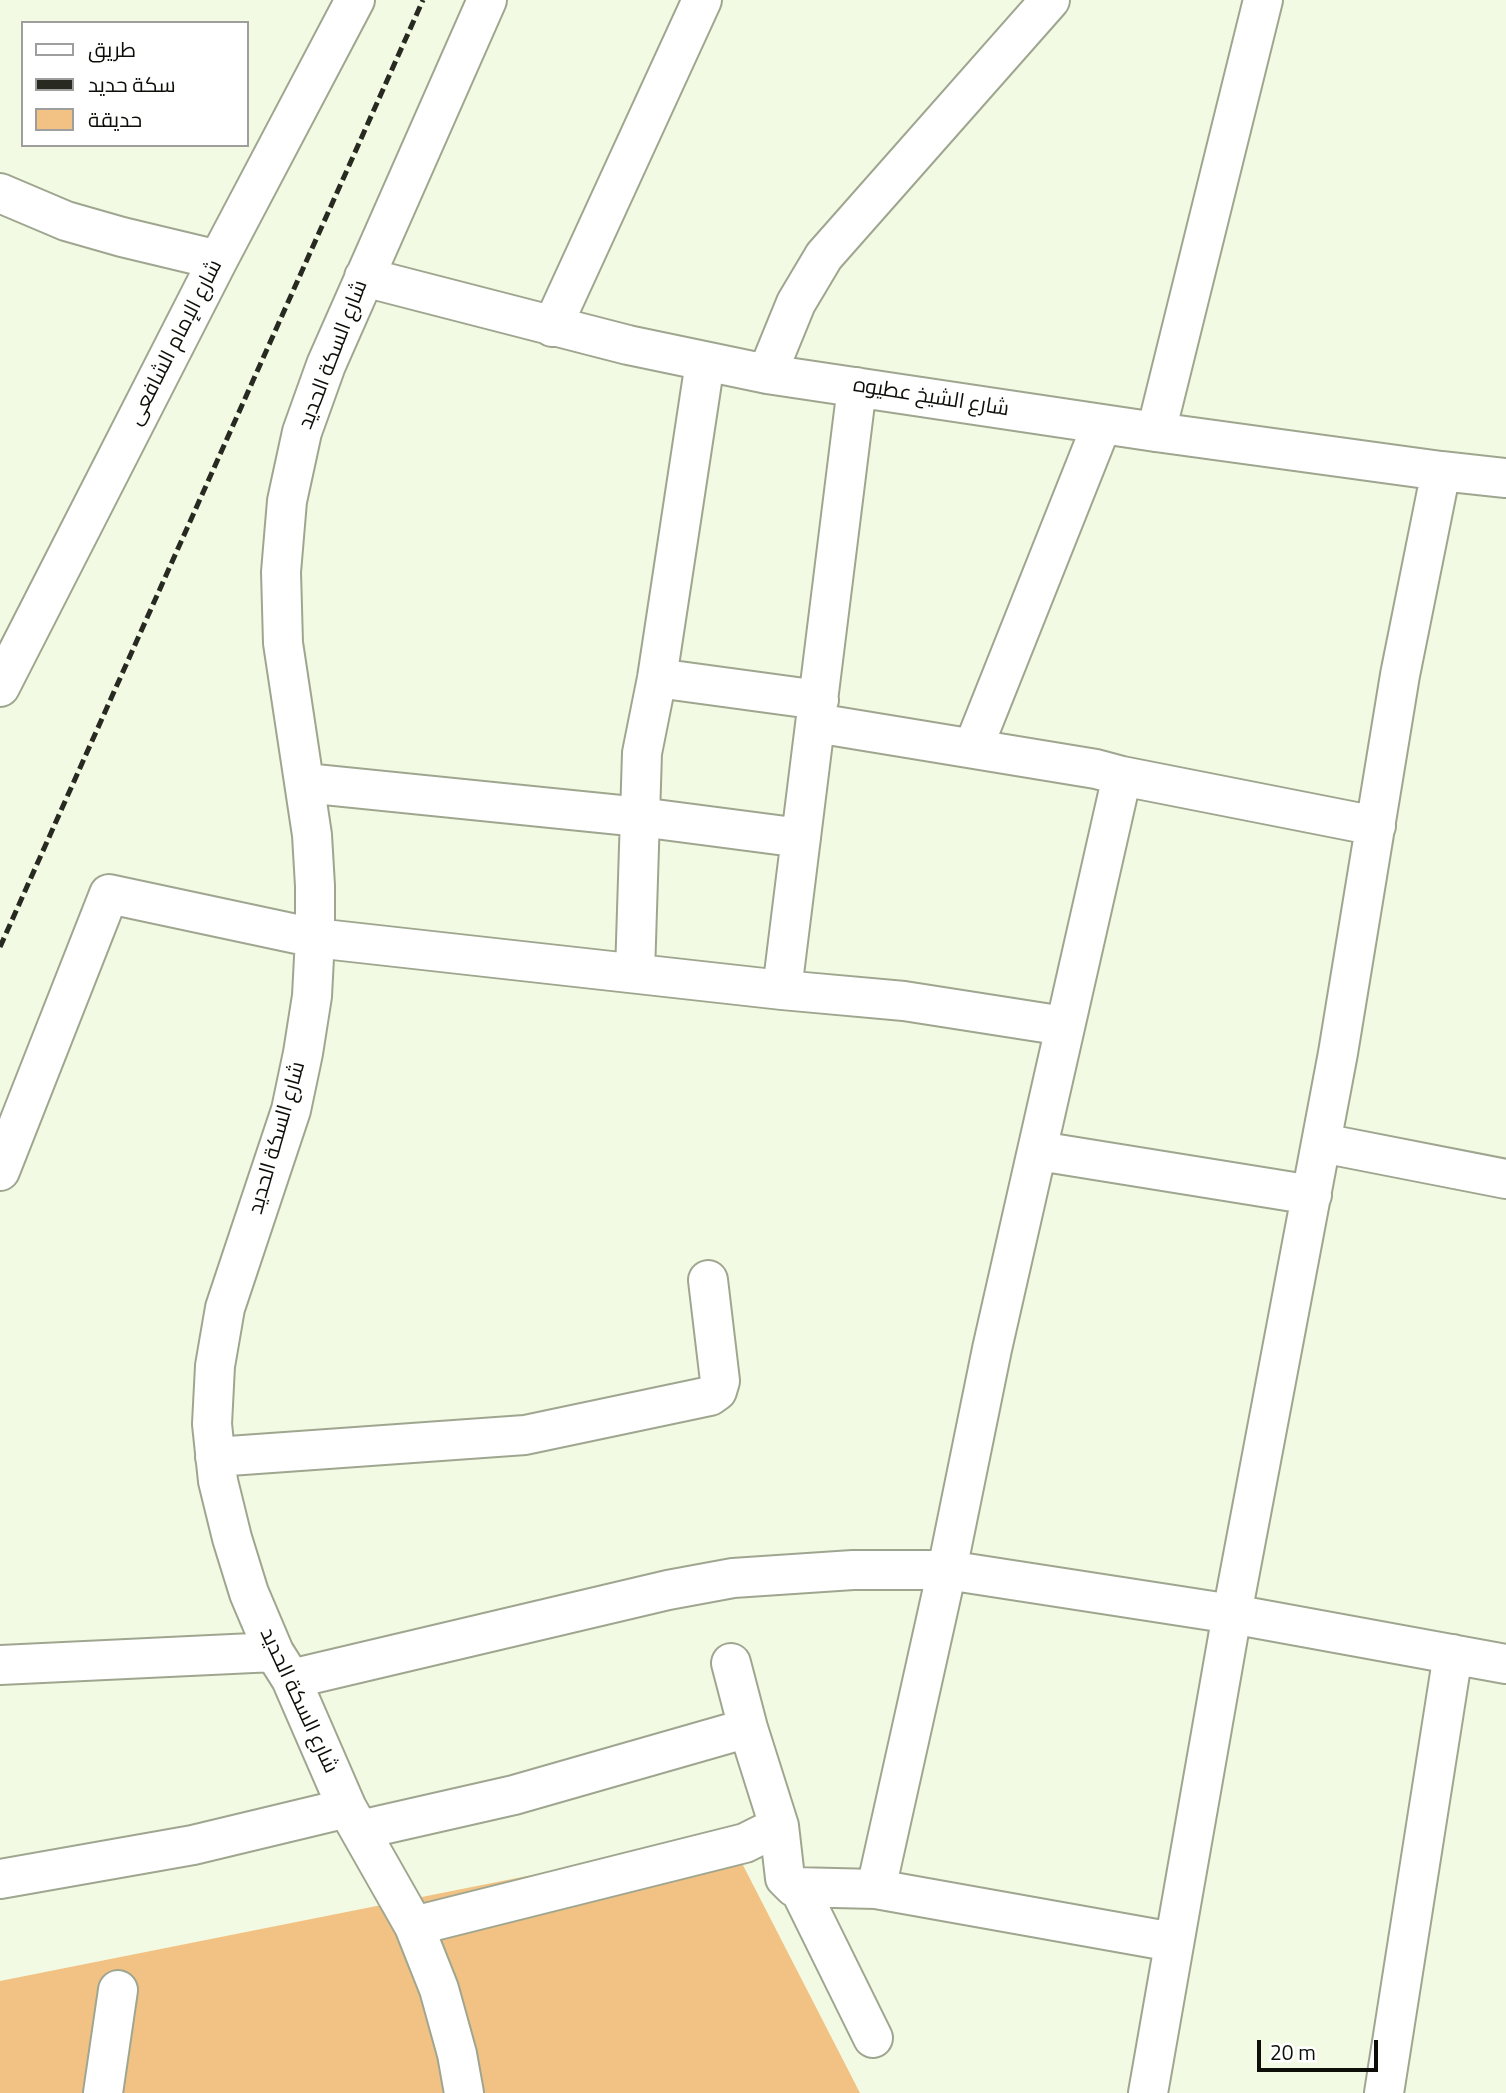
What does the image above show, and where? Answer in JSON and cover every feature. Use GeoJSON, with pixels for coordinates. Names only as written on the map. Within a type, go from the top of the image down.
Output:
{"type":"FeatureCollection","features":[{"type":"Feature","properties":{"kind":"street","name":"شارع الإمام الشافعى"},"geometry":{"type":"LineString","coordinates":[[0,687],[218,260],[355,0]]}},
{"type":"Feature","properties":{"kind":"street","name":"شارع السكة الحديد"},"geometry":{"type":"LineString","coordinates":[[464,2093],[457,2054],[439,1989],[414,1926],[354,1819],[249,1593],[218,1481],[212,1423],[215,1366],[225,1308],[291,1110],[310,1007],[315,937],[315,886],[312,835],[283,643],[281,572],[287,501],[302,432],[326,365],[487,0]]}},
{"type":"Feature","properties":{"kind":"street"},"geometry":{"type":"LineString","coordinates":[[552,327],[702,0]]}},
{"type":"Feature","properties":{"kind":"street"},"geometry":{"type":"LineString","coordinates":[[767,374],[796,303],[824,256],[1050,0]]}},
{"type":"Feature","properties":{"kind":"street"},"geometry":{"type":"LineString","coordinates":[[1156,432],[1262,0]]}},
{"type":"Feature","properties":{"kind":"street"},"geometry":{"type":"LineString","coordinates":[[0,193],[66,221],[218,260]]}},
{"type":"Feature","properties":{"kind":"street","name":"شارع الشيخ عطيوه"},"geometry":{"type":"LineString","coordinates":[[364,277],[552,327],[767,374],[1156,432],[1506,478]]}},
{"type":"Feature","properties":{"kind":"street"},"geometry":{"type":"LineString","coordinates":[[635,973],[642,753],[657,678],[705,362]]}},
{"type":"Feature","properties":{"kind":"street"},"geometry":{"type":"LineString","coordinates":[[782,989],[857,387]]}},
{"type":"Feature","properties":{"kind":"street"},"geometry":{"type":"LineString","coordinates":[[973,748],[1102,424]]}},
{"type":"Feature","properties":{"kind":"street"},"geometry":{"type":"LineString","coordinates":[[1148,2093],[1232,1614],[1322,1143],[1400,676],[1441,471]]}},
{"type":"Feature","properties":{"kind":"street"},"geometry":{"type":"LineString","coordinates":[[657,678],[973,748],[1096,769],[1376,826]]}},
{"type":"Feature","properties":{"kind":"street"},"geometry":{"type":"LineString","coordinates":[[876,1889],[947,1570],[992,1349],[1122,776]]}},
{"type":"Feature","properties":{"kind":"street"},"geometry":{"type":"LineString","coordinates":[[305,783],[640,817],[801,838]]}},
{"type":"Feature","properties":{"kind":"street"},"geometry":{"type":"LineString","coordinates":[[0,1171],[108,894],[315,937],[904,1001],[1064,1026]]}},
{"type":"Feature","properties":{"kind":"street"},"geometry":{"type":"LineString","coordinates":[[1322,1143],[1506,1179]]}},
{"type":"Feature","properties":{"kind":"street"},"geometry":{"type":"LineString","coordinates":[[1039,1151],[1312,1195]]}},
{"type":"Feature","properties":{"kind":"street"},"geometry":{"type":"LineString","coordinates":[[215,1457],[526,1435],[710,1396],[718,1391],[720,1381],[708,1280]]}},
{"type":"Feature","properties":{"kind":"street"},"geometry":{"type":"LineString","coordinates":[[0,1665],[283,1665],[733,1578],[853,1570],[947,1570],[1232,1614],[1506,1664]]}},
{"type":"Feature","properties":{"kind":"street"},"geometry":{"type":"LineString","coordinates":[[1388,2092],[1453,1654]]}},
{"type":"Feature","properties":{"kind":"street"},"geometry":{"type":"LineString","coordinates":[[731,1663],[779,1826],[785,1878],[791,1885],[799,1888],[876,1889],[1173,1942]]}},
{"type":"Feature","properties":{"kind":"street"},"geometry":{"type":"LineString","coordinates":[[0,1879],[192,1845],[514,1795],[748,1728]]}},
{"type":"Feature","properties":{"kind":"street"},"geometry":{"type":"LineString","coordinates":[[414,1926],[745,1843],[779,1826]]}},
{"type":"Feature","properties":{"kind":"street"},"geometry":{"type":"LineString","coordinates":[[799,1888],[873,2038]]}},
{"type":"Feature","properties":{"kind":"street"},"geometry":{"type":"LineString","coordinates":[[103,2093],[118,1990]]}},
{"type":"Feature","properties":{"kind":"green space"},"geometry":{"type":"Polygon","coordinates":[[[728,1836],[860,2093],[0,2093],[0,1981],[728,1836]]]}},
{"type":"Feature","properties":{"kind":"railway"},"geometry":{"type":"LineString","coordinates":[[0,947],[423,0]]}}]}
